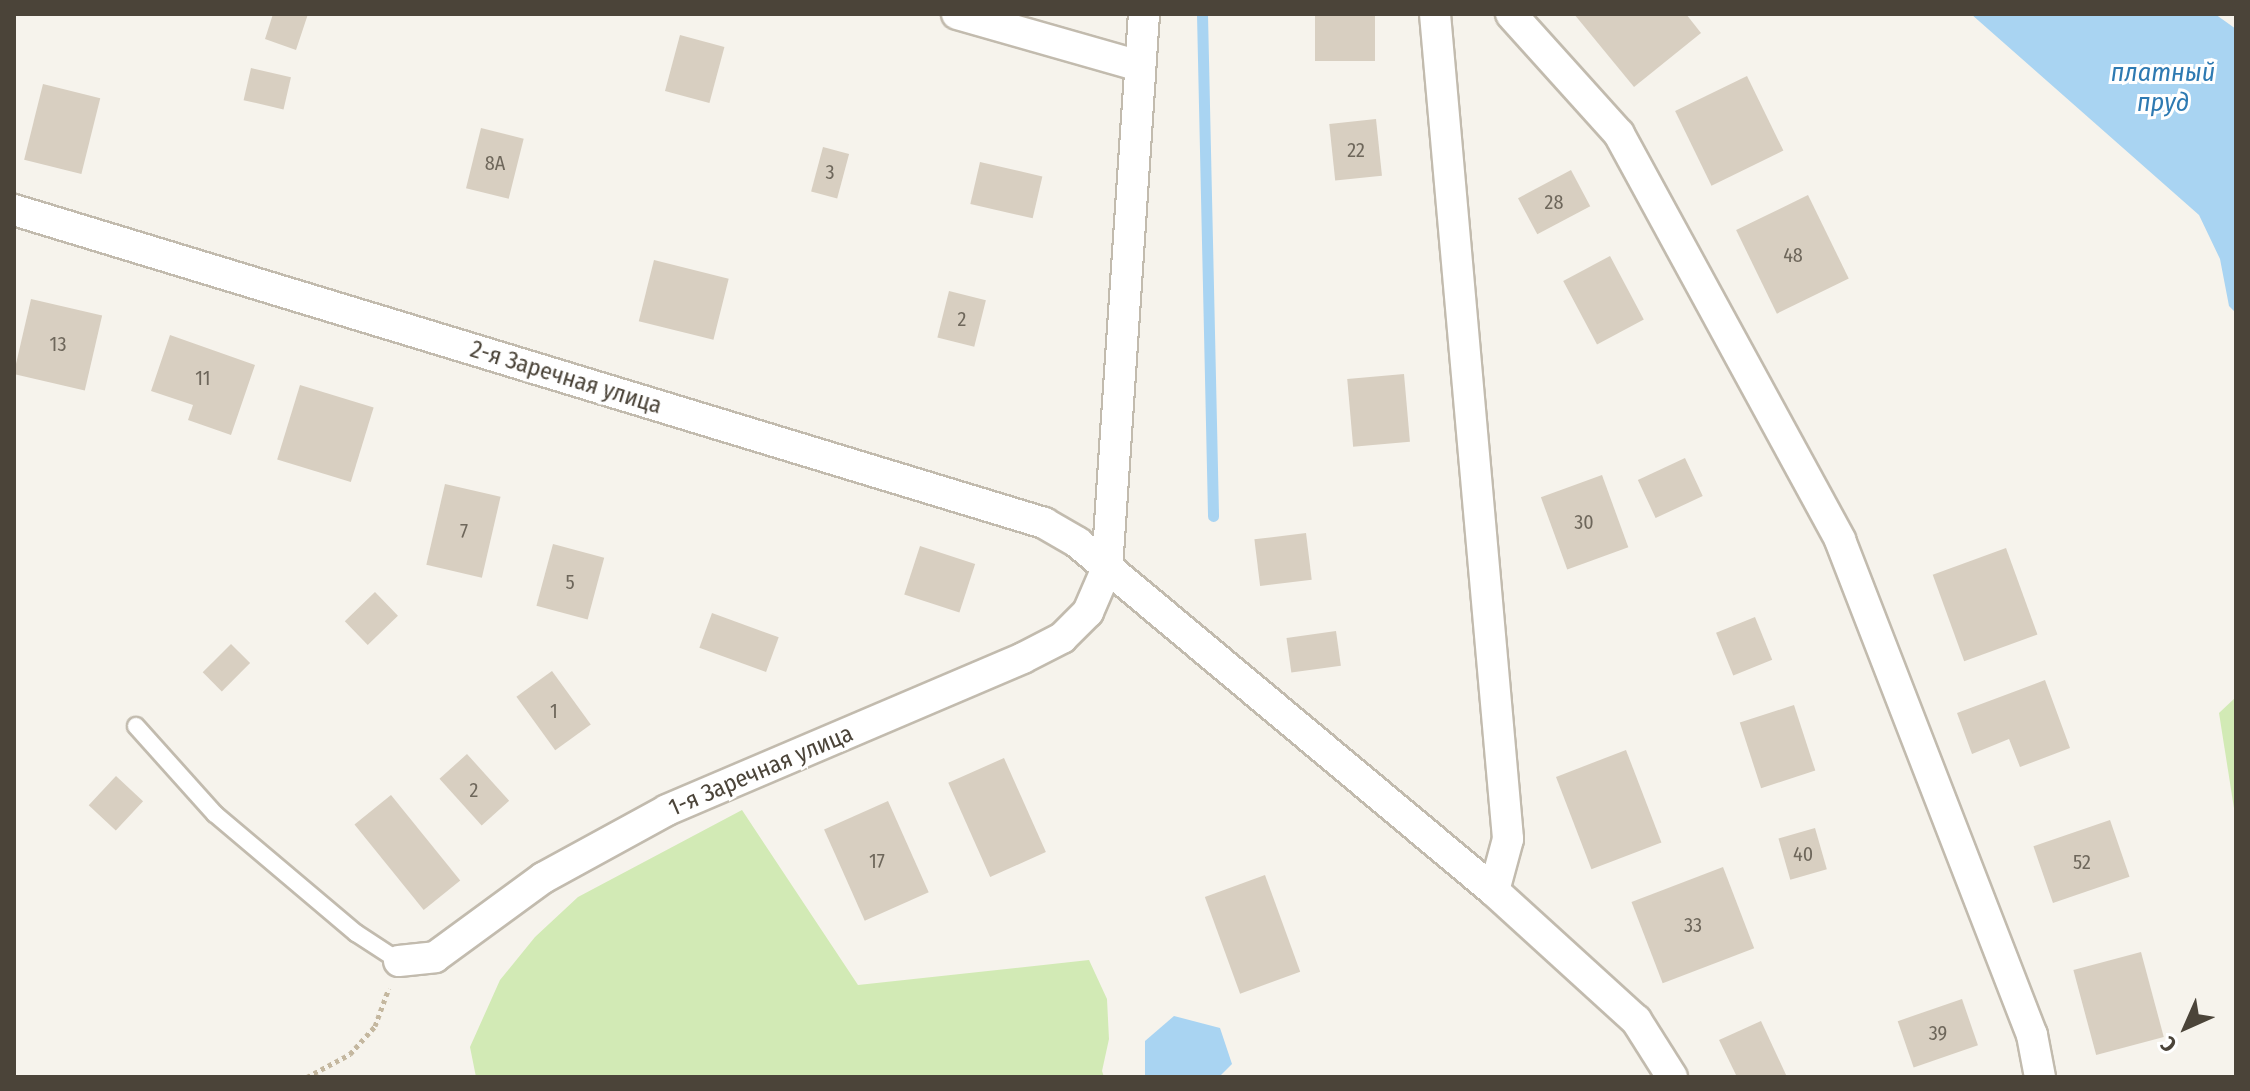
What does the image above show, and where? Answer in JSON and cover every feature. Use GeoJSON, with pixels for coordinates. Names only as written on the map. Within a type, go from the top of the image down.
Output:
{"type":"FeatureCollection","features":[{"type":"Feature","properties":{"kind":"street"},"geometry":{"type":"LineString","coordinates":[[957,14],[1140,66]]}},
{"type":"Feature","properties":{"kind":"street","name":"1-я Заречная улица"},"geometry":{"type":"LineString","coordinates":[[399,961],[435,957],[543,878],[667,810],[1023,658],[1062,638],[1088,612],[1107,568],[1144,14]]}},
{"type":"Feature","properties":{"kind":"street"},"geometry":{"type":"LineString","coordinates":[[1435,14],[1508,839],[1494,891]]}},
{"type":"Feature","properties":{"kind":"street"},"geometry":{"type":"LineString","coordinates":[[1511,14],[1619,134],[1840,540],[2032,1035],[2040,1077]]}},
{"type":"Feature","properties":{"kind":"street","name":"2-я Заречная улица"},"geometry":{"type":"LineString","coordinates":[[14,210],[1044,523],[1078,543],[1494,891],[1636,1020],[1672,1077]]}},
{"type":"Feature","properties":{"kind":"lane"},"geometry":{"type":"LineString","coordinates":[[136,726],[215,814],[356,933],[399,961]]}},
{"type":"Feature","properties":{"kind":"path"},"geometry":{"type":"LineString","coordinates":[[307,1077],[350,1054],[375,1026],[399,961]]}},
{"type":"Feature","properties":{"kind":"green space"},"geometry":{"type":"Polygon","coordinates":[[[2236,697],[2236,821],[2219,713],[2236,697]]]}},
{"type":"Feature","properties":{"kind":"green space"},"geometry":{"type":"Polygon","coordinates":[[[742,810],[858,985],[1089,960],[1107,999],[1109,1039],[1102,1071],[1104,1077],[476,1077],[470,1047],[500,980],[535,937],[578,897],[742,810]]]}},
{"type":"Feature","properties":{"kind":"water","name":"платный пруд"},"geometry":{"type":"Polygon","coordinates":[[[1971,14],[2215,14],[2236,29],[2236,313],[2229,306],[2220,259],[2199,215],[1971,14]]]}},
{"type":"Feature","properties":{"kind":"water"},"geometry":{"type":"Polygon","coordinates":[[[1174,1016],[1220,1028],[1232,1064],[1219,1077],[1145,1077],[1145,1041],[1174,1016]]]}},
{"type":"Feature","properties":{"kind":"building"},"geometry":{"type":"Polygon","coordinates":[[[273,14],[308,14],[296,50],[265,39],[273,14]]]}},
{"type":"Feature","properties":{"kind":"building"},"geometry":{"type":"Polygon","coordinates":[[[1315,14],[1375,14],[1375,61],[1315,61],[1315,14]]]}},
{"type":"Feature","properties":{"kind":"building"},"geometry":{"type":"Polygon","coordinates":[[[1574,14],[1686,14],[1701,33],[1634,87],[1574,14]]]}},
{"type":"Feature","properties":{"kind":"building"},"geometry":{"type":"Polygon","coordinates":[[[680,35],[724,47],[709,103],[665,91],[680,35]]]}},
{"type":"Feature","properties":{"kind":"building"},"geometry":{"type":"Polygon","coordinates":[[[251,68],[291,77],[284,109],[244,100],[251,68]]]}},
{"type":"Feature","properties":{"kind":"building"},"geometry":{"type":"Polygon","coordinates":[[[1747,76],[1783,151],[1711,186],[1675,111],[1747,76]]]}},
{"type":"Feature","properties":{"kind":"building"},"geometry":{"type":"Polygon","coordinates":[[[43,84],[100,98],[81,174],[24,160],[43,84]]]}},
{"type":"Feature","properties":{"kind":"building"},"geometry":{"type":"Polygon","coordinates":[[[1376,119],[1382,176],[1335,181],[1329,124],[1376,119]]]}},
{"type":"Feature","properties":{"kind":"building"},"geometry":{"type":"Polygon","coordinates":[[[481,128],[524,139],[509,199],[466,188],[481,128]]]}},
{"type":"Feature","properties":{"kind":"building"},"geometry":{"type":"Polygon","coordinates":[[[823,147],[849,154],[837,198],[811,191],[823,147]]]}},
{"type":"Feature","properties":{"kind":"building"},"geometry":{"type":"Polygon","coordinates":[[[980,162],[1042,176],[1033,218],[970,204],[980,162]]]}},
{"type":"Feature","properties":{"kind":"building"},"geometry":{"type":"Polygon","coordinates":[[[1571,170],[1590,206],[1537,234],[1518,198],[1571,170]]]}},
{"type":"Feature","properties":{"kind":"building"},"geometry":{"type":"Polygon","coordinates":[[[1808,195],[1849,279],[1777,314],[1736,230],[1808,195]]]}},
{"type":"Feature","properties":{"kind":"building"},"geometry":{"type":"Polygon","coordinates":[[[1610,256],[1644,320],[1597,344],[1563,281],[1610,256]]]}},
{"type":"Feature","properties":{"kind":"building"},"geometry":{"type":"Polygon","coordinates":[[[654,260],[729,279],[713,340],[639,321],[654,260]]]}},
{"type":"Feature","properties":{"kind":"building"},"geometry":{"type":"Polygon","coordinates":[[[949,291],[986,300],[974,347],[937,338],[949,291]]]}},
{"type":"Feature","properties":{"kind":"building"},"geometry":{"type":"Polygon","coordinates":[[[31,299],[102,315],[85,390],[14,374],[31,299]]]}},
{"type":"Feature","properties":{"kind":"building"},"geometry":{"type":"Polygon","coordinates":[[[170,335],[255,365],[231,435],[188,420],[193,405],[151,391],[170,335]]]}},
{"type":"Feature","properties":{"kind":"building"},"geometry":{"type":"Polygon","coordinates":[[[1404,374],[1410,442],[1353,447],[1347,379],[1404,374]]]}},
{"type":"Feature","properties":{"kind":"building"},"geometry":{"type":"Polygon","coordinates":[[[300,385],[374,408],[351,482],[277,460],[300,385]]]}},
{"type":"Feature","properties":{"kind":"building"},"geometry":{"type":"Polygon","coordinates":[[[1685,458],[1703,496],[1656,518],[1638,480],[1685,458]]]}},
{"type":"Feature","properties":{"kind":"building"},"geometry":{"type":"Polygon","coordinates":[[[1602,475],[1628,547],[1567,570],[1541,497],[1602,475]]]}},
{"type":"Feature","properties":{"kind":"building"},"geometry":{"type":"Polygon","coordinates":[[[445,484],[501,497],[482,578],[426,565],[445,484]]]}},
{"type":"Feature","properties":{"kind":"building"},"geometry":{"type":"Polygon","coordinates":[[[1306,533],[1312,580],[1260,586],[1254,539],[1306,533]]]}},
{"type":"Feature","properties":{"kind":"building"},"geometry":{"type":"Polygon","coordinates":[[[553,544],[604,558],[588,620],[536,606],[553,544]]]}},
{"type":"Feature","properties":{"kind":"building"},"geometry":{"type":"Polygon","coordinates":[[[920,546],[975,564],[959,612],[904,595],[920,546]]]}},
{"type":"Feature","properties":{"kind":"building"},"geometry":{"type":"Polygon","coordinates":[[[2006,548],[2037,634],[1964,661],[1933,575],[2006,548]]]}},
{"type":"Feature","properties":{"kind":"building"},"geometry":{"type":"Polygon","coordinates":[[[375,592],[398,616],[368,645],[345,621],[375,592]]]}},
{"type":"Feature","properties":{"kind":"building"},"geometry":{"type":"Polygon","coordinates":[[[712,613],[779,637],[766,672],[699,648],[712,613]]]}},
{"type":"Feature","properties":{"kind":"building"},"geometry":{"type":"Polygon","coordinates":[[[1755,617],[1772,660],[1733,675],[1716,633],[1755,617]]]}},
{"type":"Feature","properties":{"kind":"building"},"geometry":{"type":"Polygon","coordinates":[[[1336,631],[1341,666],[1291,673],[1286,638],[1336,631]]]}},
{"type":"Feature","properties":{"kind":"building"},"geometry":{"type":"Polygon","coordinates":[[[231,644],[250,663],[222,691],[203,672],[231,644]]]}},
{"type":"Feature","properties":{"kind":"building"},"geometry":{"type":"Polygon","coordinates":[[[552,671],[591,724],[555,750],[516,697],[552,671]]]}},
{"type":"Feature","properties":{"kind":"building"},"geometry":{"type":"Polygon","coordinates":[[[2045,680],[2070,748],[2020,767],[2009,739],[1972,754],[1957,713],[2045,680]]]}},
{"type":"Feature","properties":{"kind":"building"},"geometry":{"type":"Polygon","coordinates":[[[1794,705],[1815,771],[1761,788],[1740,723],[1794,705]]]}},
{"type":"Feature","properties":{"kind":"building"},"geometry":{"type":"Polygon","coordinates":[[[1626,750],[1661,842],[1591,869],[1556,777],[1626,750]]]}},
{"type":"Feature","properties":{"kind":"building"},"geometry":{"type":"Polygon","coordinates":[[[467,754],[509,801],[482,826],[440,779],[467,754]]]}},
{"type":"Feature","properties":{"kind":"building"},"geometry":{"type":"Polygon","coordinates":[[[1004,758],[1046,852],[990,877],[948,783],[1004,758]]]}},
{"type":"Feature","properties":{"kind":"building"},"geometry":{"type":"Polygon","coordinates":[[[116,776],[143,801],[116,830],[89,805],[116,776]]]}},
{"type":"Feature","properties":{"kind":"building"},"geometry":{"type":"Polygon","coordinates":[[[391,795],[460,880],[424,910],[354,825],[391,795]]]}},
{"type":"Feature","properties":{"kind":"building"},"geometry":{"type":"Polygon","coordinates":[[[888,801],[929,892],[865,921],[824,829],[888,801]]]}},
{"type":"Feature","properties":{"kind":"building"},"geometry":{"type":"Polygon","coordinates":[[[2110,820],[2130,877],[2053,903],[2033,846],[2110,820]]]}},
{"type":"Feature","properties":{"kind":"building"},"geometry":{"type":"Polygon","coordinates":[[[1815,828],[1827,869],[1790,880],[1778,838],[1815,828]]]}},
{"type":"Feature","properties":{"kind":"building"},"geometry":{"type":"Polygon","coordinates":[[[1723,867],[1754,948],[1663,983],[1632,902],[1723,867]]]}},
{"type":"Feature","properties":{"kind":"building"},"geometry":{"type":"Polygon","coordinates":[[[1265,875],[1300,972],[1240,994],[1205,897],[1265,875]]]}},
{"type":"Feature","properties":{"kind":"building"},"geometry":{"type":"Polygon","coordinates":[[[2141,952],[2164,1037],[2096,1055],[2073,970],[2141,952]]]}},
{"type":"Feature","properties":{"kind":"building"},"geometry":{"type":"Polygon","coordinates":[[[1962,999],[1978,1045],[1914,1067],[1898,1021],[1962,999]]]}},
{"type":"Feature","properties":{"kind":"building"},"geometry":{"type":"Polygon","coordinates":[[[1761,1021],[1787,1077],[1737,1077],[1719,1040],[1761,1021]]]}},
{"type":"Feature","properties":{"kind":"waterway"},"geometry":{"type":"LineString","coordinates":[[1202,14],[1213,516]]}}]}
